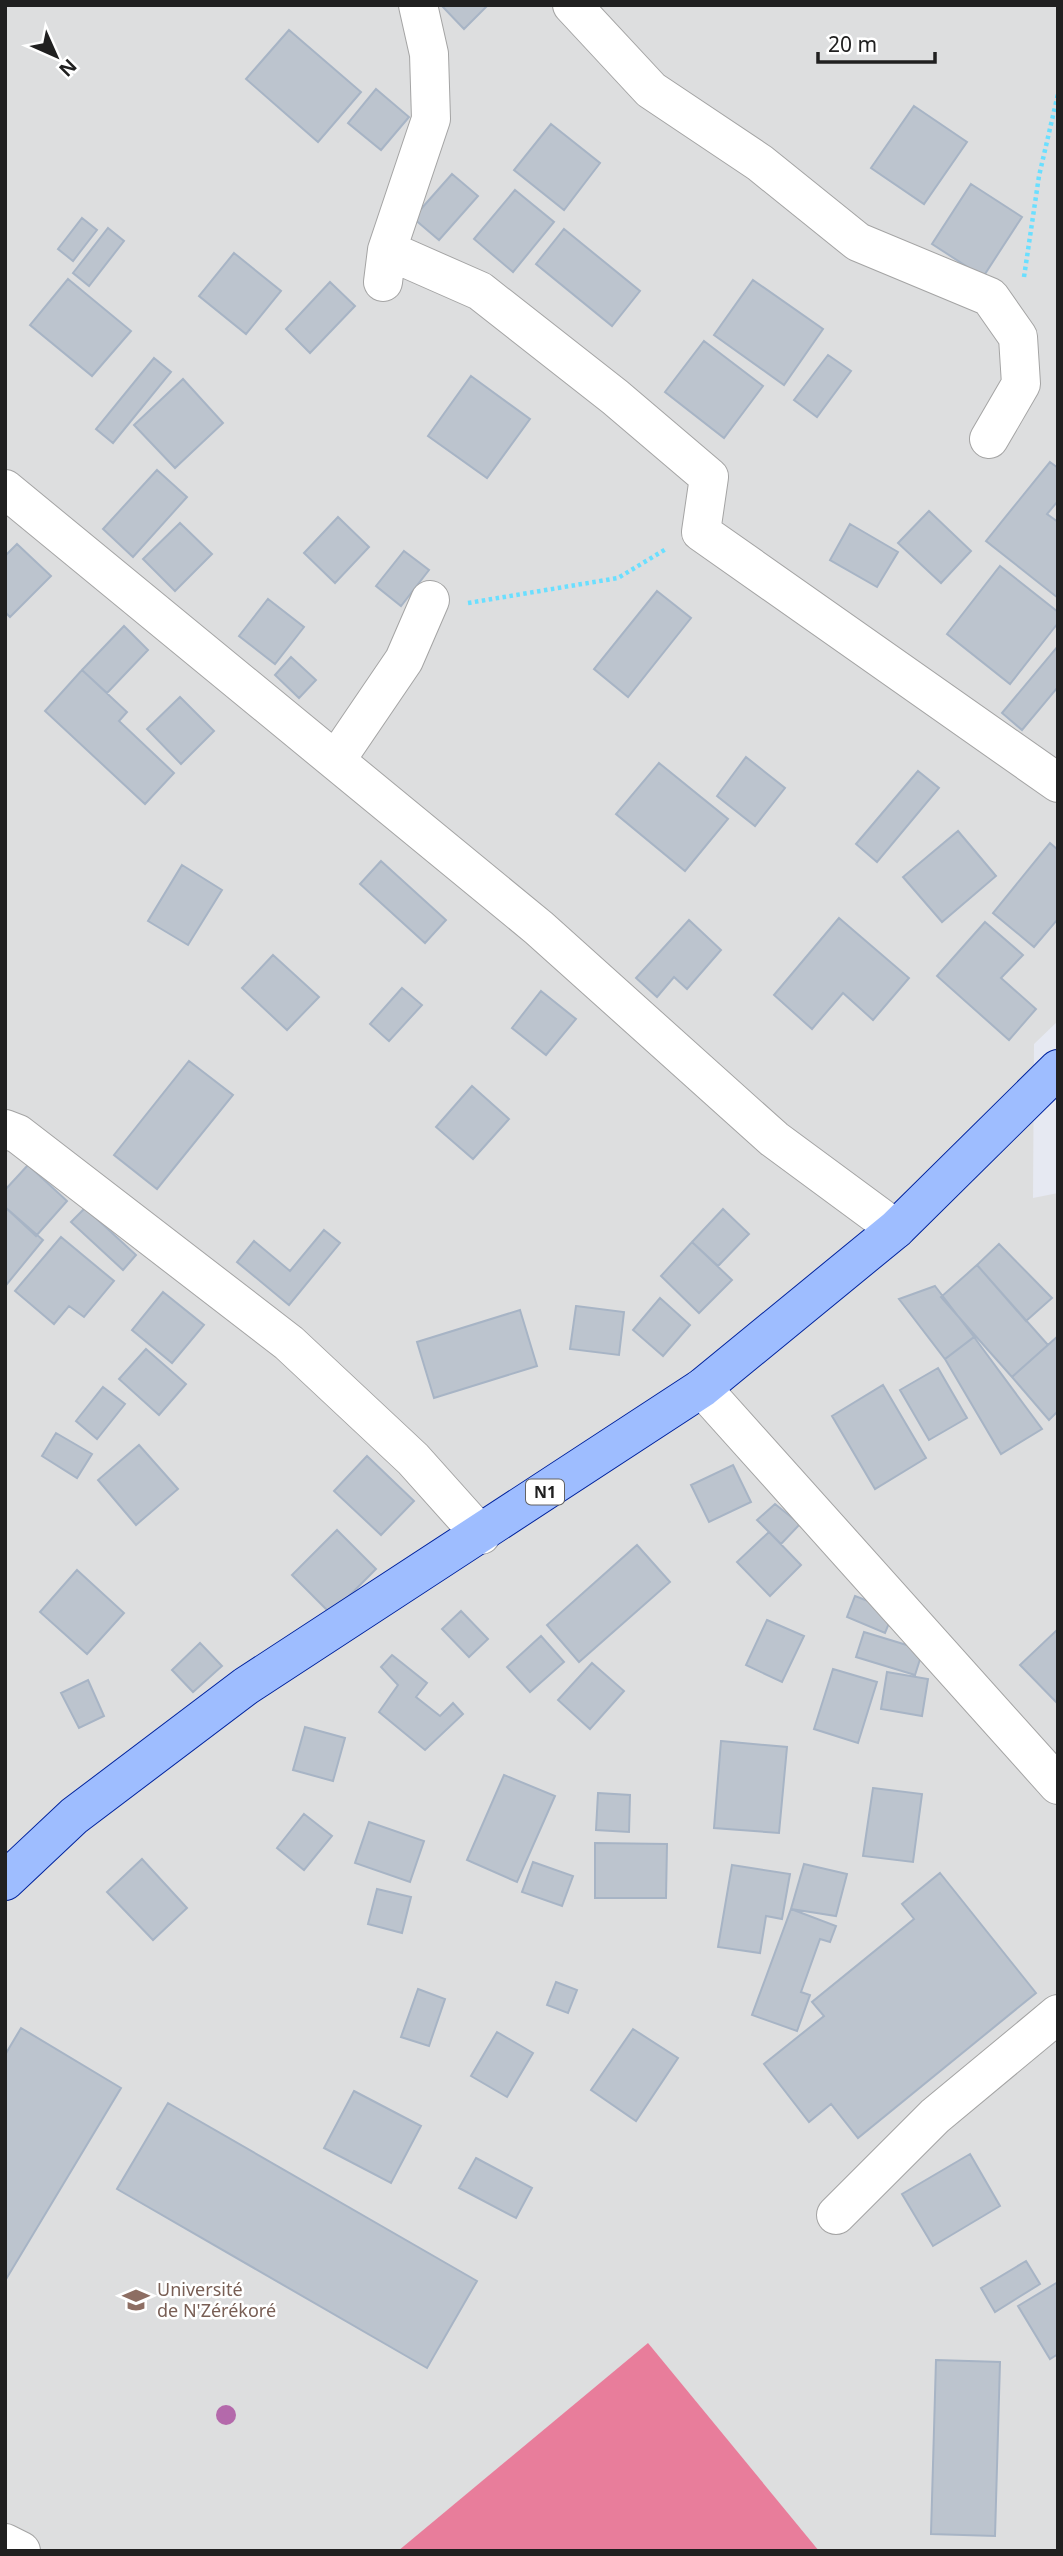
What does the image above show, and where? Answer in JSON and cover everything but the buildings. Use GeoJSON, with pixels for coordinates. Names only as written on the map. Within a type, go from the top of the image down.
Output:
{"type":"FeatureCollection","features":[{"type":"Feature","properties":{"kind":"main road","name":"N1"},"geometry":{"type":"LineString","coordinates":[[5,1881],[74,1816],[246,1686],[481,1535],[702,1388],[896,1229],[1058,1069]]}},
{"type":"Feature","properties":{"kind":"street"},"geometry":{"type":"LineString","coordinates":[[418,5],[429,54],[431,119],[385,266],[480,291],[615,397],[709,477],[701,532],[1058,783]]}},
{"type":"Feature","properties":{"kind":"street"},"geometry":{"type":"LineString","coordinates":[[572,5],[651,90],[760,163],[858,242],[989,297],[1018,337],[1021,384],[989,439]]}},
{"type":"Feature","properties":{"kind":"street"},"geometry":{"type":"LineString","coordinates":[[5,489],[539,928],[774,1139],[896,1229]]}},
{"type":"Feature","properties":{"kind":"street"},"geometry":{"type":"LineString","coordinates":[[336,760],[404,660],[427,606]]}},
{"type":"Feature","properties":{"kind":"street"},"geometry":{"type":"LineString","coordinates":[[5,1129],[18,1135],[289,1343],[413,1459],[481,1535]]}},
{"type":"Feature","properties":{"kind":"street"},"geometry":{"type":"LineString","coordinates":[[702,1388],[1058,1785]]}},
{"type":"Feature","properties":{"kind":"street"},"geometry":{"type":"LineString","coordinates":[[836,2215],[935,2116],[1058,2014]]}},
{"type":"Feature","properties":{"kind":"street"},"geometry":{"type":"LineString","coordinates":[[5,2543],[21,2551]]}},
{"type":"Feature","properties":{"kind":"path"},"geometry":{"type":"LineString","coordinates":[[1022,286],[1030,248],[1039,176],[1058,94]]}},
{"type":"Feature","properties":{"kind":"path"},"geometry":{"type":"LineString","coordinates":[[427,606],[618,578],[650,557],[701,532]]}},
{"type":"Feature","properties":{"kind":"shaded area"},"geometry":{"type":"Polygon","coordinates":[[[5,5],[1058,5],[1058,1021],[1034,1044],[1033,1198],[1058,1193],[1058,2551],[5,2551],[5,5]]]}},
{"type":"Feature","properties":{"kind":"shaded area"},"geometry":{"type":"Polygon","coordinates":[[[648,2343],[819,2551],[398,2551],[648,2343]]]}},
{"type":"Feature","properties":{"kind":"place","name":"Université de N'Zérékoré"},"geometry":{"type":"Point","coordinates":[136,2300]}}]}
